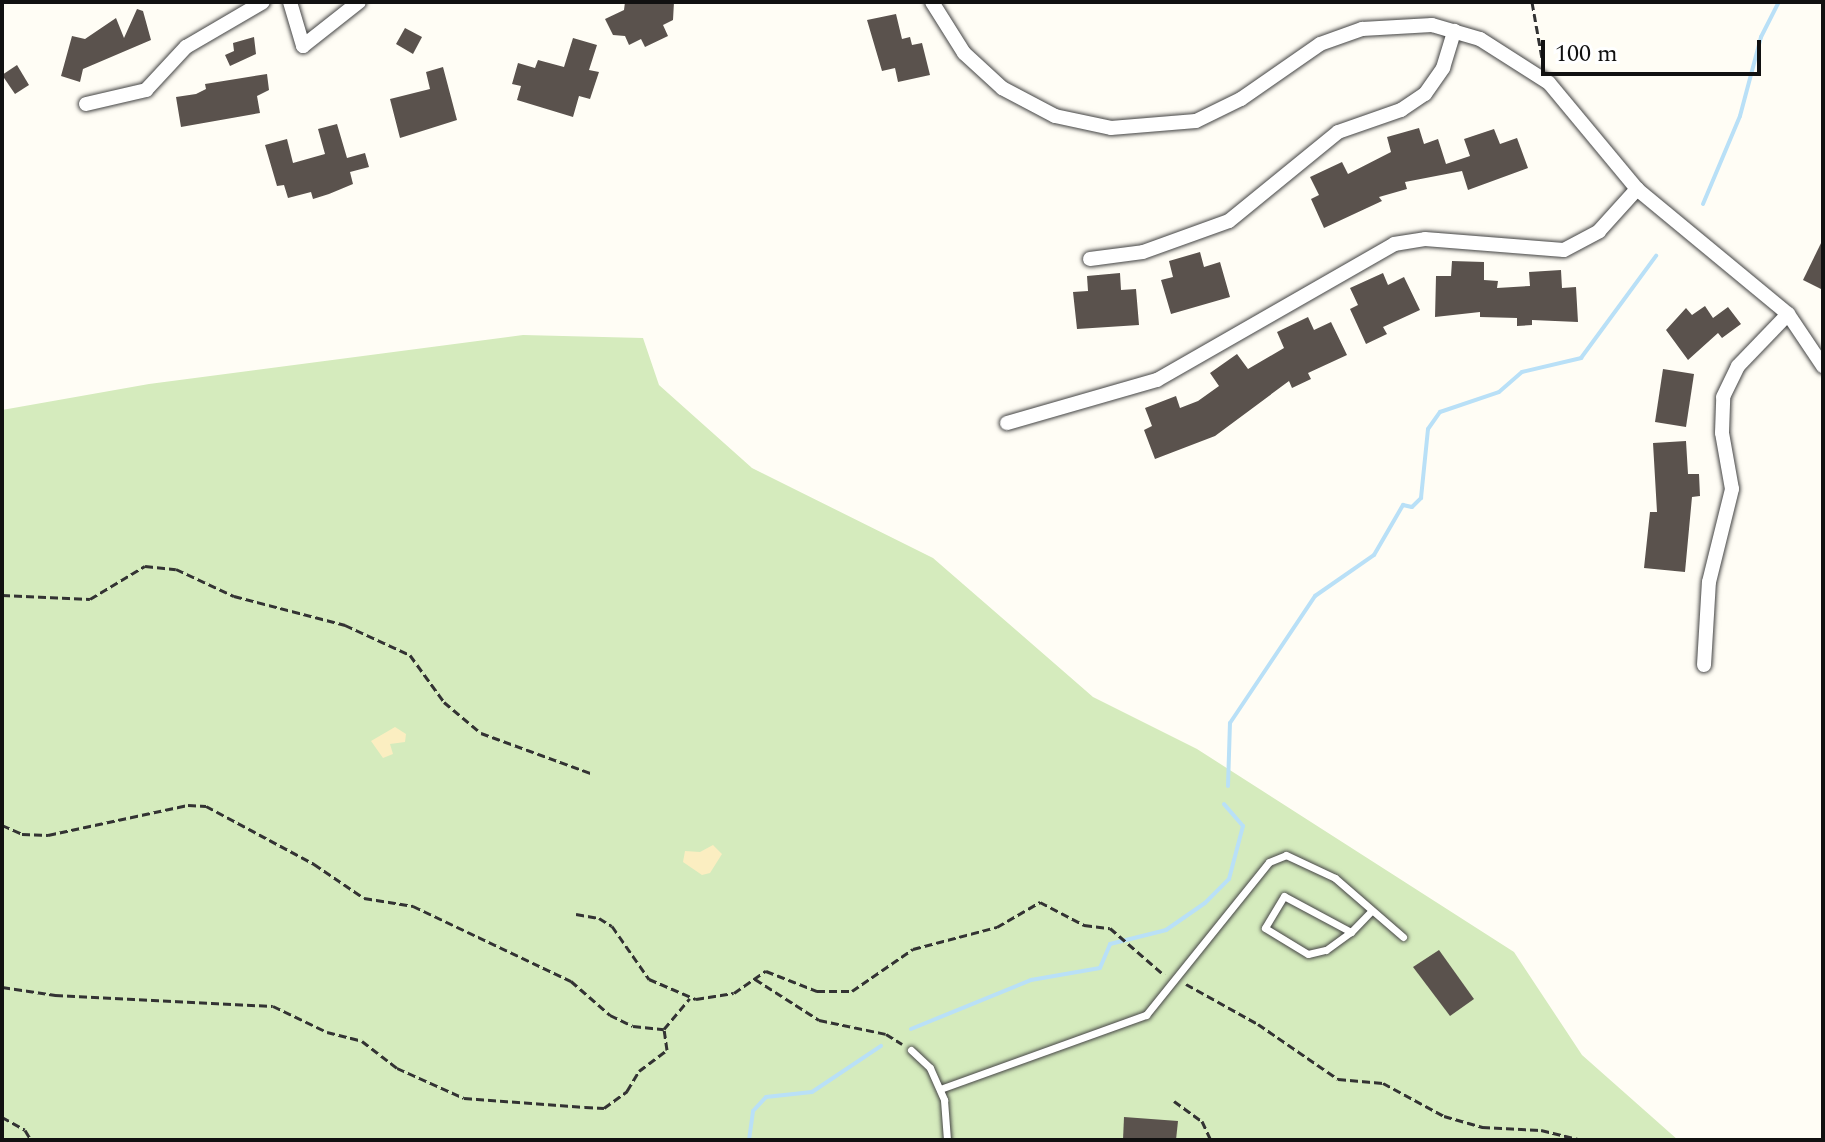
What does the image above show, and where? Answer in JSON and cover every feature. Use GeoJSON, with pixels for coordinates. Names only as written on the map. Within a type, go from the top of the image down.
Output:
{"type":"FeatureCollection","features":[{"type":"Feature","properties":{"kind":"street"},"geometry":{"type":"LineString","coordinates":[[86,104],[146,90],[186,47],[263,2]]}},
{"type":"Feature","properties":{"kind":"street"},"geometry":{"type":"LineString","coordinates":[[290,2],[303,46],[359,2]]}},
{"type":"Feature","properties":{"kind":"street"},"geometry":{"type":"LineString","coordinates":[[932,2],[964,53],[1002,88],[1055,116],[1111,128],[1196,121],[1241,99],[1320,44],[1362,29],[1412,24],[1454,31],[1503,50],[1545,80],[1637,189],[1788,314],[1823,366]]}},
{"type":"Feature","properties":{"kind":"street"},"geometry":{"type":"LineString","coordinates":[[1090,259],[1143,252],[1229,221],[1338,132],[1401,110],[1425,94],[1443,68],[1454,31]]}},
{"type":"Feature","properties":{"kind":"street"},"geometry":{"type":"LineString","coordinates":[[1007,423],[1157,380],[1394,244],[1425,239],[1564,250],[1599,231],[1637,189]]}},
{"type":"Feature","properties":{"kind":"street"},"geometry":{"type":"LineString","coordinates":[[1704,665],[1709,582],[1732,489],[1722,433],[1723,397],[1738,366],[1788,314]]}},
{"type":"Feature","properties":{"kind":"lane"},"geometry":{"type":"LineString","coordinates":[[940,1089],[1146,1015],[1269,862],[1286,855],[1335,878],[1370,912],[1403,937]]}},
{"type":"Feature","properties":{"kind":"lane"},"geometry":{"type":"LineString","coordinates":[[1351,932],[1284,896],[1265,928],[1308,954],[1326,950],[1351,932],[1370,912]]}},
{"type":"Feature","properties":{"kind":"lane"},"geometry":{"type":"LineString","coordinates":[[911,1050],[930,1068],[940,1089],[947,1140]]}},
{"type":"Feature","properties":{"kind":"path"},"geometry":{"type":"LineString","coordinates":[[1532,2],[1545,80]]}},
{"type":"Feature","properties":{"kind":"path"},"geometry":{"type":"LineString","coordinates":[[2,595],[90,599],[145,566],[176,569],[234,596],[345,625],[410,655],[444,702],[481,733],[593,774]]}},
{"type":"Feature","properties":{"kind":"path"},"geometry":{"type":"LineString","coordinates":[[2,825],[22,834],[48,835],[188,805],[206,806],[314,864],[364,898],[413,906],[571,981],[610,1015],[633,1026],[664,1029]]}},
{"type":"Feature","properties":{"kind":"path"},"geometry":{"type":"LineString","coordinates":[[576,914],[599,918],[612,926],[649,979],[690,998],[734,993],[766,971],[817,991],[852,991],[913,949],[997,927],[1040,902],[1084,925],[1110,928],[1175,980],[1258,1024],[1338,1079],[1383,1083],[1444,1116],[1482,1127],[1541,1130],[1582,1140]]}},
{"type":"Feature","properties":{"kind":"path"},"geometry":{"type":"LineString","coordinates":[[755,979],[819,1020],[886,1034],[911,1050]]}},
{"type":"Feature","properties":{"kind":"path"},"geometry":{"type":"LineString","coordinates":[[2,987],[55,995],[273,1006],[327,1032],[362,1041],[412,1076],[464,1098],[604,1108],[627,1091],[639,1071],[667,1050],[664,1029],[690,998]]}},
{"type":"Feature","properties":{"kind":"path"},"geometry":{"type":"LineString","coordinates":[[1174,1101],[1202,1121],[1211,1140]]}},
{"type":"Feature","properties":{"kind":"path"},"geometry":{"type":"LineString","coordinates":[[2,1117],[25,1130],[31,1140]]}},
{"type":"Feature","properties":{"kind":"green space"},"geometry":{"type":"Polygon","coordinates":[[[523,335],[643,338],[659,385],[752,468],[933,558],[1093,697],[1197,749],[1514,952],[1582,1055],[1678,1140],[2,1140],[2,410],[149,384],[523,335]]]}},
{"type":"Feature","properties":{"kind":"sand"},"geometry":{"type":"Polygon","coordinates":[[[395,727],[406,734],[405,742],[390,744],[393,754],[383,758],[371,741],[395,727]]]}},
{"type":"Feature","properties":{"kind":"sand"},"geometry":{"type":"Polygon","coordinates":[[[713,845],[722,854],[710,873],[702,875],[683,862],[685,851],[700,852],[713,845]]]}},
{"type":"Feature","properties":{"kind":"building"},"geometry":{"type":"Polygon","coordinates":[[[625,2],[674,2],[673,20],[663,25],[668,36],[645,47],[641,39],[629,45],[625,36],[613,35],[605,19],[624,10],[625,2]]]}},
{"type":"Feature","properties":{"kind":"building"},"geometry":{"type":"Polygon","coordinates":[[[137,9],[143,11],[151,40],[83,69],[80,82],[61,76],[72,36],[85,39],[116,18],[124,38],[137,9]]]}},
{"type":"Feature","properties":{"kind":"building"},"geometry":{"type":"Polygon","coordinates":[[[896,14],[902,39],[910,37],[912,45],[922,43],[930,75],[898,82],[895,68],[882,71],[867,20],[896,14]]]}},
{"type":"Feature","properties":{"kind":"building"},"geometry":{"type":"Polygon","coordinates":[[[405,28],[422,37],[413,54],[396,44],[405,28]]]}},
{"type":"Feature","properties":{"kind":"building"},"geometry":{"type":"Polygon","coordinates":[[[254,37],[256,54],[230,66],[225,55],[234,51],[233,43],[254,37]]]}},
{"type":"Feature","properties":{"kind":"building"},"geometry":{"type":"Polygon","coordinates":[[[573,38],[597,45],[589,70],[599,72],[590,99],[579,96],[573,117],[517,100],[521,86],[512,84],[518,63],[535,68],[538,60],[564,67],[573,38]]]}},
{"type":"Feature","properties":{"kind":"building"},"geometry":{"type":"Polygon","coordinates":[[[17,65],[29,85],[15,94],[2,75],[17,65]]]}},
{"type":"Feature","properties":{"kind":"building"},"geometry":{"type":"Polygon","coordinates":[[[443,67],[457,120],[400,138],[390,99],[430,89],[426,72],[443,67]]]}},
{"type":"Feature","properties":{"kind":"building"},"geometry":{"type":"Polygon","coordinates":[[[267,74],[269,90],[257,96],[260,113],[181,127],[176,97],[196,94],[206,89],[205,84],[267,74]]]}},
{"type":"Feature","properties":{"kind":"building"},"geometry":{"type":"Polygon","coordinates":[[[337,124],[347,158],[365,153],[369,167],[350,172],[353,184],[329,194],[313,199],[311,192],[288,198],[284,185],[277,186],[265,145],[287,139],[293,163],[325,154],[318,129],[337,124]]]}},
{"type":"Feature","properties":{"kind":"building"},"geometry":{"type":"Polygon","coordinates":[[[1419,128],[1424,144],[1438,139],[1446,164],[1470,156],[1464,139],[1494,129],[1500,144],[1517,138],[1528,168],[1468,190],[1462,171],[1405,182],[1407,189],[1379,197],[1382,201],[1324,228],[1311,199],[1319,195],[1310,177],[1342,162],[1348,174],[1391,152],[1387,137],[1419,128]]]}},
{"type":"Feature","properties":{"kind":"building"},"geometry":{"type":"Polygon","coordinates":[[[1823,239],[1823,290],[1803,280],[1823,239]]]}},
{"type":"Feature","properties":{"kind":"building"},"geometry":{"type":"Polygon","coordinates":[[[1200,252],[1204,267],[1220,262],[1230,297],[1171,314],[1161,280],[1173,277],[1169,261],[1200,252]]]}},
{"type":"Feature","properties":{"kind":"building"},"geometry":{"type":"Polygon","coordinates":[[[1452,261],[1484,262],[1484,280],[1498,281],[1497,288],[1530,286],[1529,272],[1561,270],[1562,288],[1576,287],[1578,322],[1532,320],[1532,325],[1517,326],[1517,318],[1480,317],[1480,312],[1435,317],[1436,276],[1451,276],[1452,261]]]}},
{"type":"Feature","properties":{"kind":"building"},"geometry":{"type":"Polygon","coordinates":[[[1120,273],[1121,290],[1136,289],[1139,325],[1077,329],[1073,292],[1088,291],[1087,276],[1120,273]]]}},
{"type":"Feature","properties":{"kind":"building"},"geometry":{"type":"Polygon","coordinates":[[[1383,273],[1388,285],[1404,277],[1420,310],[1383,327],[1387,334],[1366,344],[1350,309],[1358,305],[1350,288],[1383,273]]]}},
{"type":"Feature","properties":{"kind":"building"},"geometry":{"type":"Polygon","coordinates":[[[1705,306],[1713,318],[1728,307],[1741,324],[1722,338],[1718,333],[1688,360],[1666,330],[1686,308],[1692,315],[1705,306]]]}},
{"type":"Feature","properties":{"kind":"building"},"geometry":{"type":"Polygon","coordinates":[[[1308,317],[1314,330],[1331,322],[1347,355],[1308,373],[1311,379],[1292,388],[1289,381],[1215,436],[1155,459],[1144,430],[1152,426],[1145,408],[1176,396],[1180,408],[1198,401],[1219,386],[1210,373],[1237,354],[1248,369],[1284,348],[1277,332],[1308,317]]]}},
{"type":"Feature","properties":{"kind":"building"},"geometry":{"type":"Polygon","coordinates":[[[1663,369],[1694,374],[1686,427],[1655,422],[1663,369]]]}},
{"type":"Feature","properties":{"kind":"building"},"geometry":{"type":"Polygon","coordinates":[[[1686,441],[1688,474],[1699,474],[1700,496],[1692,497],[1685,572],[1644,568],[1650,512],[1657,512],[1653,443],[1686,441]]]}},
{"type":"Feature","properties":{"kind":"building"},"geometry":{"type":"Polygon","coordinates":[[[1439,950],[1474,999],[1450,1016],[1413,967],[1439,950]]]}},
{"type":"Feature","properties":{"kind":"building"},"geometry":{"type":"Polygon","coordinates":[[[1124,1117],[1178,1121],[1176,1140],[1123,1140],[1124,1117]]]}},
{"type":"Feature","properties":{"kind":"waterway"},"geometry":{"type":"LineString","coordinates":[[1703,204],[1740,116],[1761,37],[1779,2]]}},
{"type":"Feature","properties":{"kind":"waterway"},"geometry":{"type":"LineString","coordinates":[[1228,786],[1230,723],[1315,596],[1374,555],[1403,505],[1412,507],[1421,498],[1428,429],[1440,412],[1499,392],[1522,372],[1581,358],[1656,256]]}},
{"type":"Feature","properties":{"kind":"waterway"},"geometry":{"type":"LineString","coordinates":[[911,1029],[1031,980],[1100,968],[1110,944],[1166,930],[1205,903],[1229,879],[1243,826],[1224,804]]}},
{"type":"Feature","properties":{"kind":"waterway"},"geometry":{"type":"LineString","coordinates":[[749,1140],[753,1111],[766,1097],[812,1092],[881,1046]]}}]}
